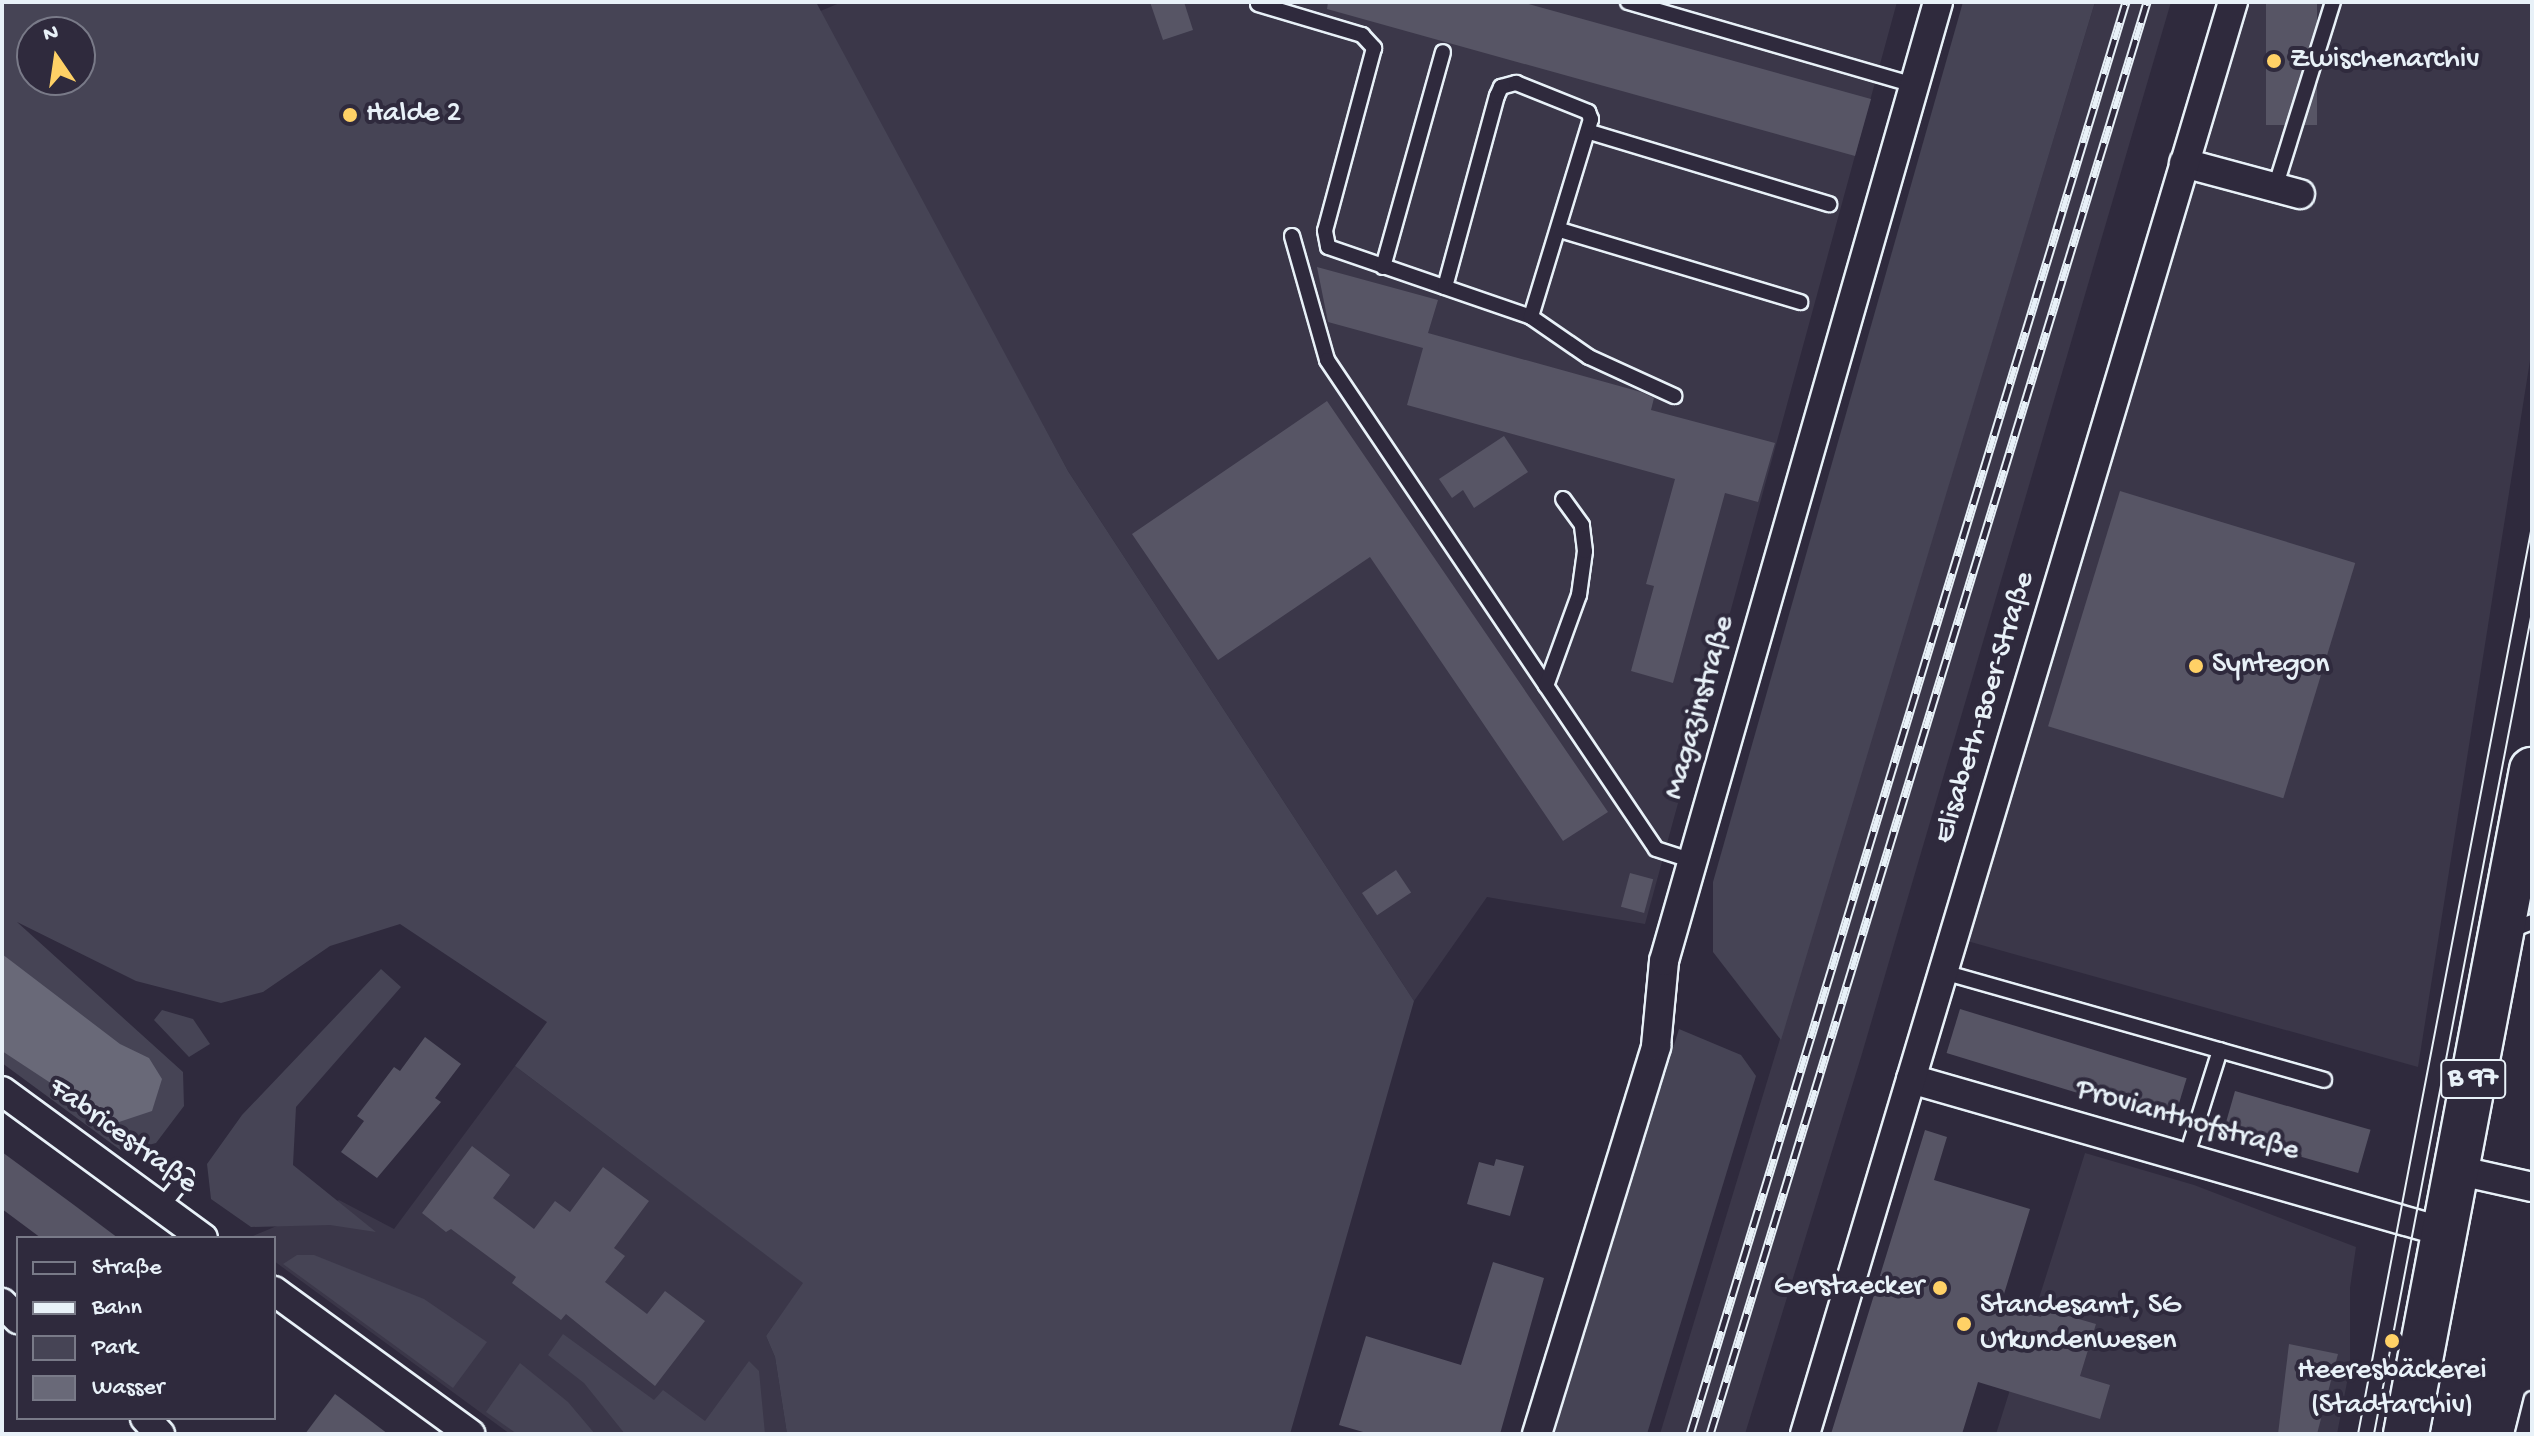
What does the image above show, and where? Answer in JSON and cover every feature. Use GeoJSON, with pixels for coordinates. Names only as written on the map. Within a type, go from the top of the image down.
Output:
{"type":"FeatureCollection","features":[{"type":"Feature","properties":{"kind":"main road","name":"B 97"},"geometry":{"type":"LineString","coordinates":[[2406,1434],[2456,1170],[2516,928],[2532,770]]}},
{"type":"Feature","properties":{"kind":"street","name":"Magazinstraße"},"geometry":{"type":"LineString","coordinates":[[1537,1434],[1656,1046],[1664,961],[1938,2]]}},
{"type":"Feature","properties":{"kind":"street","name":"Elisabeth-Boer-Straße"},"geometry":{"type":"LineString","coordinates":[[1805,1434],[2233,2]]}},
{"type":"Feature","properties":{"kind":"street"},"geometry":{"type":"LineString","coordinates":[[2184,163],[2288,191]]}},
{"type":"Feature","properties":{"kind":"street","name":"Provianthofstraße"},"geometry":{"type":"LineString","coordinates":[[1911,1079],[2444,1232]]}},
{"type":"Feature","properties":{"kind":"street","name":"Fabricestraße"},"geometry":{"type":"LineString","coordinates":[[2,1091],[161,1207],[192,1235]]}},
{"type":"Feature","properties":{"kind":"street"},"geometry":{"type":"LineString","coordinates":[[2456,1170],[2532,1187]]}},
{"type":"Feature","properties":{"kind":"street"},"geometry":{"type":"LineString","coordinates":[[276,1292],[470,1434]]}},
{"type":"Feature","properties":{"kind":"lane"},"geometry":{"type":"LineString","coordinates":[[1628,2],[1914,85]]}},
{"type":"Feature","properties":{"kind":"lane"},"geometry":{"type":"LineString","coordinates":[[2288,191],[2333,2]]}},
{"type":"Feature","properties":{"kind":"lane"},"geometry":{"type":"LineString","coordinates":[[1258,4],[1370,40],[1372,58],[1326,240],[1334,252],[1531,317],[1589,357],[1674,396]]}},
{"type":"Feature","properties":{"kind":"lane"},"geometry":{"type":"LineString","coordinates":[[1383,267],[1443,52]]}},
{"type":"Feature","properties":{"kind":"lane"},"geometry":{"type":"LineString","coordinates":[[1445,287],[1501,87],[1516,83],[1588,112],[1590,132],[1531,317]]}},
{"type":"Feature","properties":{"kind":"lane"},"geometry":{"type":"LineString","coordinates":[[1590,132],[1829,204]]}},
{"type":"Feature","properties":{"kind":"lane"},"geometry":{"type":"LineString","coordinates":[[1560,230],[1800,302]]}},
{"type":"Feature","properties":{"kind":"lane"},"geometry":{"type":"LineString","coordinates":[[1292,236],[1327,360],[1656,849],[1693,861]]}},
{"type":"Feature","properties":{"kind":"lane"},"geometry":{"type":"LineString","coordinates":[[1546,686],[1579,595],[1585,551],[1582,525],[1563,499]]}},
{"type":"Feature","properties":{"kind":"lane"},"geometry":{"type":"LineString","coordinates":[[1943,972],[2324,1080]]}},
{"type":"Feature","properties":{"kind":"lane"},"geometry":{"type":"LineString","coordinates":[[2186,1158],[2220,1050]]}},
{"type":"Feature","properties":{"kind":"lane"},"geometry":{"type":"LineString","coordinates":[[161,1207],[186,1176]]}},
{"type":"Feature","properties":{"kind":"lane"},"geometry":{"type":"LineString","coordinates":[[2523,1434],[2532,1399]]}},
{"type":"Feature","properties":{"kind":"shaded area"},"geometry":{"type":"Polygon","coordinates":[[[842,2],[1897,2],[1645,924],[1487,897],[1414,1001],[1068,471],[818,12],[842,2]]]}},
{"type":"Feature","properties":{"kind":"shaded area"},"geometry":{"type":"Polygon","coordinates":[[[2095,2],[2171,2],[1861,1057],[1745,1434],[1660,1434],[2095,2]]]}},
{"type":"Feature","properties":{"kind":"shaded area"},"geometry":{"type":"Polygon","coordinates":[[[2231,2],[2532,2],[2532,348],[2418,1067],[1953,937],[2231,2]]]}},
{"type":"Feature","properties":{"kind":"shaded area"},"geometry":{"type":"Polygon","coordinates":[[[515,1066],[804,1283],[766,1336],[775,1357],[787,1434],[510,1434],[276,1262],[276,1236],[253,1236],[339,1200],[394,1229],[515,1066]]]}},
{"type":"Feature","properties":{"kind":"shaded area"},"geometry":{"type":"Polygon","coordinates":[[[2085,1153],[2194,1185],[2356,1247],[2350,1288],[2350,1367],[2337,1434],[1996,1434],[2085,1153]]]}},
{"type":"Feature","properties":{"kind":"green space"},"geometry":{"type":"Polygon","coordinates":[[[2,2],[816,2],[1068,471],[1414,1001],[1290,1434],[787,1434],[775,1357],[766,1336],[803,1283],[515,1066],[547,1022],[400,924],[330,946],[263,992],[221,1003],[136,981],[17,922],[183,1072],[184,1106],[156,1143],[123,1152],[2,1063],[2,2]]]}},
{"type":"Feature","properties":{"kind":"green space"},"geometry":{"type":"Polygon","coordinates":[[[1963,2],[2095,2],[1781,1040],[1713,952],[1713,882],[1963,2]]]}},
{"type":"Feature","properties":{"kind":"green space"},"geometry":{"type":"Polygon","coordinates":[[[381,969],[401,987],[296,1107],[293,1165],[376,1232],[330,1225],[251,1227],[211,1199],[207,1164],[242,1115],[381,969]]]}},
{"type":"Feature","properties":{"kind":"green space"},"geometry":{"type":"Polygon","coordinates":[[[162,1010],[193,1019],[210,1044],[189,1057],[154,1020],[162,1010]]]}},
{"type":"Feature","properties":{"kind":"green space"},"geometry":{"type":"Polygon","coordinates":[[[1679,1029],[1741,1055],[1756,1076],[1647,1434],[1554,1434],[1679,1029]]]}},
{"type":"Feature","properties":{"kind":"green space"},"geometry":{"type":"Polygon","coordinates":[[[297,1255],[314,1255],[424,1299],[487,1342],[453,1388],[283,1264],[297,1255]]]}},
{"type":"Feature","properties":{"kind":"green space"},"geometry":{"type":"Polygon","coordinates":[[[563,1334],[654,1400],[663,1390],[705,1421],[749,1361],[759,1371],[765,1434],[625,1434],[584,1383],[548,1355],[563,1334]]]}},
{"type":"Feature","properties":{"kind":"green space"},"geometry":{"type":"Polygon","coordinates":[[[520,1363],[568,1402],[595,1434],[517,1434],[486,1412],[520,1363]]]}},
{"type":"Feature","properties":{"kind":"water"},"geometry":{"type":"Polygon","coordinates":[[[2,954],[120,1044],[149,1058],[162,1079],[152,1111],[113,1124],[2,1051],[2,954]]]}},
{"type":"Feature","properties":{"kind":"building"},"geometry":{"type":"Polygon","coordinates":[[[1150,2],[1184,2],[1193,30],[1163,40],[1150,2]]]}},
{"type":"Feature","properties":{"kind":"building"},"geometry":{"type":"Polygon","coordinates":[[[1328,2],[1521,2],[1871,99],[1855,156],[1327,9],[1328,2]]]}},
{"type":"Feature","properties":{"kind":"building","name":"Zwischenarchiv"},"geometry":{"type":"Polygon","coordinates":[[[2266,2],[2317,2],[2317,125],[2266,125],[2266,2]]]}},
{"type":"Feature","properties":{"kind":"building"},"geometry":{"type":"Polygon","coordinates":[[[1317,267],[1438,300],[1428,333],[1641,392],[1654,398],[1651,410],[1775,443],[1758,502],[1725,493],[1673,683],[1631,671],[1654,586],[1646,584],[1675,479],[1407,405],[1423,348],[1328,322],[1317,267]]]}},
{"type":"Feature","properties":{"kind":"building"},"geometry":{"type":"Polygon","coordinates":[[[1327,401],[1608,812],[1563,841],[1370,557],[1218,660],[1132,534],[1327,401]]]}},
{"type":"Feature","properties":{"kind":"building"},"geometry":{"type":"Polygon","coordinates":[[[1504,436],[1528,472],[1474,508],[1463,490],[1452,498],[1439,479],[1504,436]]]}},
{"type":"Feature","properties":{"kind":"building","name":"Syntegon"},"geometry":{"type":"Polygon","coordinates":[[[2120,491],[2355,563],[2283,798],[2048,726],[2120,491]]]}},
{"type":"Feature","properties":{"kind":"building"},"geometry":{"type":"Polygon","coordinates":[[[1396,870],[1411,892],[1377,915],[1362,893],[1396,870]]]}},
{"type":"Feature","properties":{"kind":"building"},"geometry":{"type":"Polygon","coordinates":[[[1630,873],[1653,879],[1644,913],[1621,907],[1630,873]]]}},
{"type":"Feature","properties":{"kind":"building"},"geometry":{"type":"Polygon","coordinates":[[[1960,1009],[2187,1078],[2173,1122],[1947,1053],[1960,1009]]]}},
{"type":"Feature","properties":{"kind":"building"},"geometry":{"type":"Polygon","coordinates":[[[425,1037],[461,1064],[435,1098],[441,1102],[377,1178],[341,1152],[364,1121],[357,1116],[394,1067],[400,1071],[425,1037]]]}},
{"type":"Feature","properties":{"kind":"building"},"geometry":{"type":"Polygon","coordinates":[[[2235,1091],[2371,1130],[2358,1173],[2223,1134],[2235,1091]]]}},
{"type":"Feature","properties":{"kind":"building","name":"Gerstaecker"},"geometry":{"type":"Polygon","coordinates":[[[1925,1130],[1947,1137],[1934,1180],[2030,1209],[2000,1307],[2041,1317],[2044,1309],[2096,1324],[2080,1376],[2110,1385],[2100,1419],[1978,1382],[1962,1434],[1831,1434],[1925,1130]]]}},
{"type":"Feature","properties":{"kind":"building"},"geometry":{"type":"Polygon","coordinates":[[[472,1146],[510,1175],[493,1198],[534,1229],[555,1201],[570,1212],[603,1167],[649,1201],[614,1248],[625,1256],[605,1282],[647,1314],[665,1291],[705,1321],[655,1386],[566,1314],[561,1320],[512,1283],[516,1277],[451,1229],[446,1232],[422,1213],[472,1146]]]}},
{"type":"Feature","properties":{"kind":"building"},"geometry":{"type":"Polygon","coordinates":[[[2,1152],[115,1236],[38,1236],[2,1209],[2,1152]]]}},
{"type":"Feature","properties":{"kind":"building"},"geometry":{"type":"Polygon","coordinates":[[[1496,1159],[1524,1166],[1510,1216],[1467,1204],[1479,1162],[1494,1166],[1496,1159]]]}},
{"type":"Feature","properties":{"kind":"building"},"geometry":{"type":"Polygon","coordinates":[[[1493,1262],[1544,1278],[1500,1434],[1370,1434],[1339,1425],[1366,1336],[1461,1365],[1493,1262]]]}},
{"type":"Feature","properties":{"kind":"building"},"geometry":{"type":"Polygon","coordinates":[[[2289,1344],[2338,1354],[2317,1434],[2278,1434],[2289,1344]]]}},
{"type":"Feature","properties":{"kind":"building"},"geometry":{"type":"Polygon","coordinates":[[[335,1394],[359,1412],[388,1434],[305,1434],[335,1394]]]}},
{"type":"Feature","properties":{"kind":"tram line"},"geometry":{"type":"LineString","coordinates":[[2358,1434],[2532,526]]}},
{"type":"Feature","properties":{"kind":"tram line"},"geometry":{"type":"LineString","coordinates":[[2374,1434],[2532,612]]}},
{"type":"Feature","properties":{"kind":"railway"},"geometry":{"type":"LineString","coordinates":[[1690,1434],[2126,2]]}},
{"type":"Feature","properties":{"kind":"railway"},"geometry":{"type":"LineString","coordinates":[[1710,1434],[2147,2]]}},
{"type":"Feature","properties":{"kind":"place","name":"Zwischenarchiv"},"geometry":{"type":"Point","coordinates":[2274,61]}},
{"type":"Feature","properties":{"kind":"place","name":"Halde 2"},"geometry":{"type":"Point","coordinates":[350,115]}},
{"type":"Feature","properties":{"kind":"place","name":"Syntegon"},"geometry":{"type":"Point","coordinates":[2196,666]}},
{"type":"Feature","properties":{"kind":"place","name":"Gerstaecker"},"geometry":{"type":"Point","coordinates":[1940,1288]}},
{"type":"Feature","properties":{"kind":"place","name":"Standesamt, SG Urkundenwesen"},"geometry":{"type":"Point","coordinates":[1964,1324]}},
{"type":"Feature","properties":{"kind":"place","name":"Heeresbäckerei (Stadtarchiv)"},"geometry":{"type":"Point","coordinates":[2392,1341]}}]}
